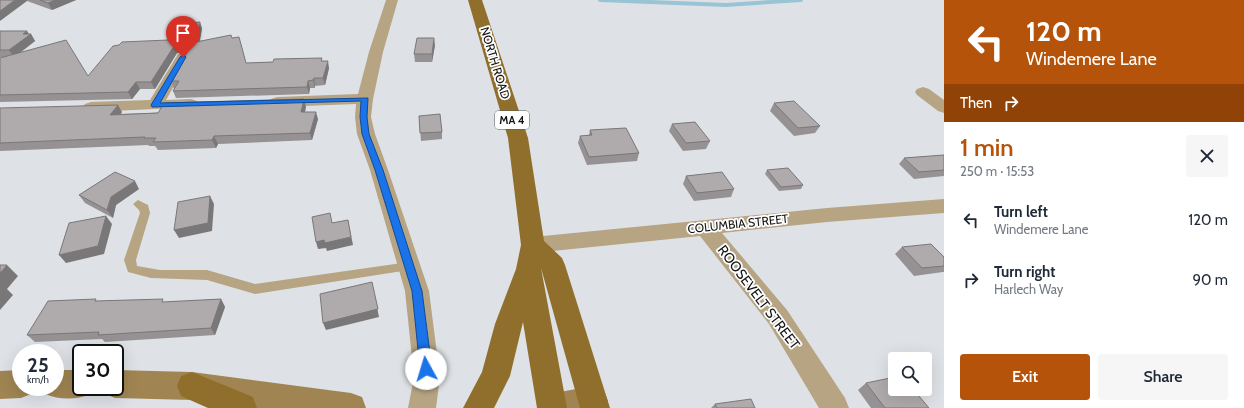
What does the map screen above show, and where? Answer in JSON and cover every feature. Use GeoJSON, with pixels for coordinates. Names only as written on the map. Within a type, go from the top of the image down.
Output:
{"type":"FeatureCollection","features":[{"type":"Feature","properties":{"kind":"main road","name":"NORTH ROAD"},"geometry":{"type":"LineString","coordinates":[[475,0],[518,138],[533,245],[528,271],[553,408]]}},
{"type":"Feature","properties":{"kind":"main road"},"geometry":{"type":"LineString","coordinates":[[533,245],[553,265],[594,405],[553,408]]}},
{"type":"Feature","properties":{"kind":"main road"},"geometry":{"type":"LineString","coordinates":[[478,408],[495,376],[509,324],[528,271]]}},
{"type":"Feature","properties":{"kind":"main road"},"geometry":{"type":"LineString","coordinates":[[124,384],[192,386],[351,408]]}},
{"type":"Feature","properties":{"kind":"main road"},"geometry":{"type":"LineString","coordinates":[[192,386],[242,408]]}},
{"type":"Feature","properties":{"kind":"street"},"geometry":{"type":"LineString","coordinates":[[392,0],[376,52],[365,99],[363,117],[366,134],[379,170],[417,291],[427,378],[422,408]]}},
{"type":"Feature","properties":{"kind":"street"},"geometry":{"type":"LineString","coordinates":[[155,105],[183,57]]}},
{"type":"Feature","properties":{"kind":"street"},"geometry":{"type":"LineString","coordinates":[[923,92],[944,108]]}},
{"type":"Feature","properties":{"kind":"street"},"geometry":{"type":"LineString","coordinates":[[264,102],[365,99]]}},
{"type":"Feature","properties":{"kind":"street"},"geometry":{"type":"LineString","coordinates":[[77,107],[209,104]]}},
{"type":"Feature","properties":{"kind":"street","name":"COLUMBIA STREET"},"geometry":{"type":"LineString","coordinates":[[533,245],[827,215],[944,206]]}},
{"type":"Feature","properties":{"kind":"street","name":"ROOSEVELT STREET"},"geometry":{"type":"LineString","coordinates":[[706,228],[778,318],[835,408]]}},
{"type":"Feature","properties":{"kind":"lane"},"geometry":{"type":"LineString","coordinates":[[138,204],[144,208],[145,213],[130,260],[132,269],[144,274],[206,275],[255,290],[353,273],[409,266]]}},
{"type":"Feature","properties":{"kind":"building"},"geometry":{"type":"Polygon","coordinates":[[[0,0],[15,0],[0,11],[0,0]]]}},
{"type":"Feature","properties":{"kind":"building"},"geometry":{"type":"Polygon","coordinates":[[[40,0],[56,0],[48,3],[40,0]]]}},
{"type":"Feature","properties":{"kind":"building"},"geometry":{"type":"Polygon","coordinates":[[[200,22],[196,42],[231,35],[232,38],[239,37],[246,63],[273,62],[274,59],[322,58],[321,61],[328,61],[323,78],[314,78],[313,80],[308,81],[307,87],[173,91],[179,81],[171,81],[188,51],[186,46],[180,44],[174,46],[151,82],[136,82],[128,92],[0,95],[0,58],[66,40],[88,76],[113,46],[119,45],[122,42],[168,40],[173,25],[200,22]]]}},
{"type":"Feature","properties":{"kind":"building"},"geometry":{"type":"Polygon","coordinates":[[[0,31],[27,31],[23,34],[31,34],[9,50],[0,50],[0,31]]]}},
{"type":"Feature","properties":{"kind":"building"},"geometry":{"type":"Polygon","coordinates":[[[417,38],[434,38],[432,54],[414,54],[417,38]]]}},
{"type":"Feature","properties":{"kind":"building"},"geometry":{"type":"Polygon","coordinates":[[[304,99],[301,112],[316,112],[310,133],[214,136],[212,140],[153,142],[156,138],[144,138],[145,137],[0,143],[0,108],[118,105],[110,115],[158,113],[164,103],[304,99]]]}},
{"type":"Feature","properties":{"kind":"building"},"geometry":{"type":"Polygon","coordinates":[[[794,101],[820,126],[798,128],[774,103],[794,101]]]}},
{"type":"Feature","properties":{"kind":"building"},"geometry":{"type":"Polygon","coordinates":[[[440,114],[442,132],[420,133],[419,116],[440,114]]]}},
{"type":"Feature","properties":{"kind":"building"},"geometry":{"type":"Polygon","coordinates":[[[695,122],[710,141],[686,143],[672,124],[695,122]]]}},
{"type":"Feature","properties":{"kind":"building"},"geometry":{"type":"Polygon","coordinates":[[[626,128],[639,153],[589,157],[580,136],[592,135],[590,130],[626,128]]]}},
{"type":"Feature","properties":{"kind":"building"},"geometry":{"type":"Polygon","coordinates":[[[944,155],[944,170],[919,172],[904,158],[944,155]]]}},
{"type":"Feature","properties":{"kind":"building"},"geometry":{"type":"Polygon","coordinates":[[[788,168],[803,185],[781,187],[767,170],[788,168]]]}},
{"type":"Feature","properties":{"kind":"building"},"geometry":{"type":"Polygon","coordinates":[[[115,172],[135,181],[111,197],[107,210],[79,195],[115,172]]]}},
{"type":"Feature","properties":{"kind":"building"},"geometry":{"type":"Polygon","coordinates":[[[722,172],[734,189],[697,193],[686,176],[722,172]]]}},
{"type":"Feature","properties":{"kind":"building"},"geometry":{"type":"Polygon","coordinates":[[[210,196],[208,223],[174,230],[178,202],[210,196]]]}},
{"type":"Feature","properties":{"kind":"building"},"geometry":{"type":"Polygon","coordinates":[[[330,213],[332,223],[348,220],[351,237],[325,243],[324,240],[316,242],[312,217],[330,213]]]}},
{"type":"Feature","properties":{"kind":"building"},"geometry":{"type":"Polygon","coordinates":[[[106,216],[98,246],[59,255],[69,223],[106,216]]]}},
{"type":"Feature","properties":{"kind":"building"},"geometry":{"type":"Polygon","coordinates":[[[931,244],[944,257],[944,266],[922,268],[902,247],[931,244]]]}},
{"type":"Feature","properties":{"kind":"building"},"geometry":{"type":"Polygon","coordinates":[[[0,265],[7,265],[0,273],[0,265]]]}},
{"type":"Feature","properties":{"kind":"building"},"geometry":{"type":"Polygon","coordinates":[[[372,282],[378,309],[323,323],[320,294],[372,282]]]}},
{"type":"Feature","properties":{"kind":"building"},"geometry":{"type":"Polygon","coordinates":[[[96,299],[95,301],[163,299],[162,302],[221,299],[211,328],[98,335],[99,332],[27,335],[48,301],[96,299]]]}},
{"type":"Feature","properties":{"kind":"building"},"geometry":{"type":"Polygon","coordinates":[[[888,378],[888,396],[919,396],[929,408],[885,408],[866,383],[888,378]]]}},
{"type":"Feature","properties":{"kind":"building"},"geometry":{"type":"Polygon","coordinates":[[[751,399],[755,408],[717,408],[715,404],[751,399]]]}},
{"type":"Feature","properties":{"kind":"waterway"},"geometry":{"type":"LineString","coordinates":[[600,0],[726,5],[801,0]]}},
{"type":"Feature","properties":{"kind":"route"},"geometry":{"type":"LineString","coordinates":[[183,57],[155,105],[365,99],[363,117],[366,134],[379,170],[417,291],[426,369]]}}]}
